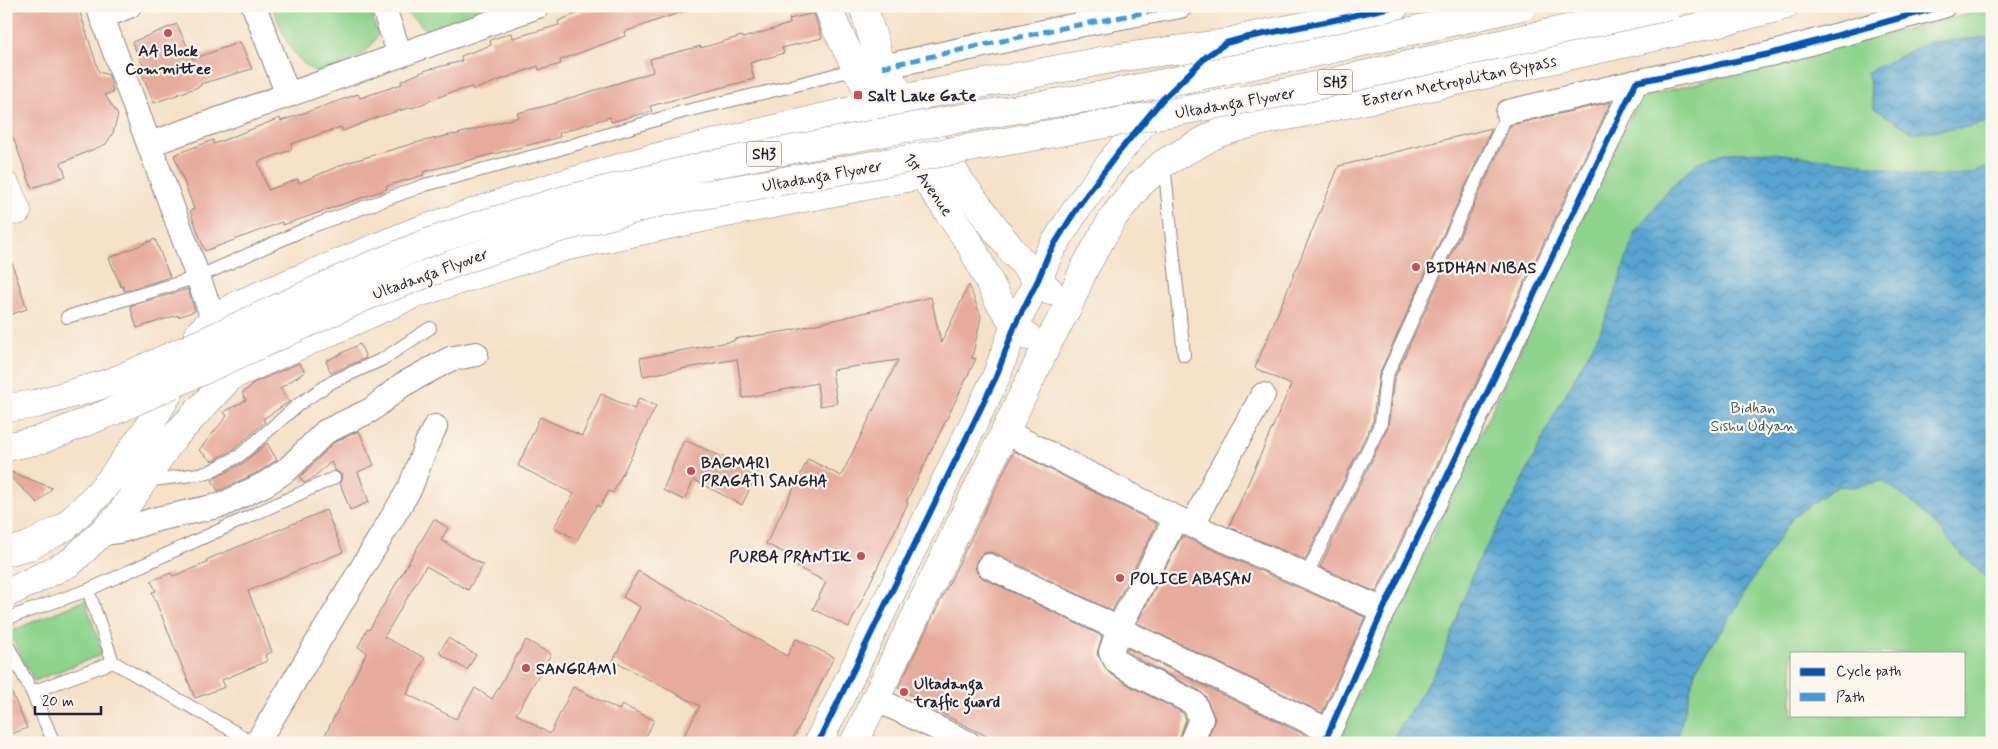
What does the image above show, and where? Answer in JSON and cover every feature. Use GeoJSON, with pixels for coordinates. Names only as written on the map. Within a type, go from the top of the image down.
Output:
{"type":"FeatureCollection","features":[{"type":"Feature","properties":{"kind":"main road","name":"1st Avenue"},"geometry":{"type":"LineString","coordinates":[[828,6],[836,28],[869,68],[875,105],[969,242],[999,301],[1016,325],[1044,352]]}},
{"type":"Feature","properties":{"kind":"main road"},"geometry":{"type":"LineString","coordinates":[[863,6],[869,68],[904,98],[953,170],[1010,248],[1038,280],[1068,307]]}},
{"type":"Feature","properties":{"kind":"main road"},"geometry":{"type":"LineString","coordinates":[[6,552],[29,546],[65,527],[114,475],[152,420],[185,366],[200,332],[215,319],[239,304],[412,233],[529,194],[653,158],[904,98],[1117,58],[1226,43],[1330,22],[1396,6]]}},
{"type":"Feature","properties":{"kind":"main road","name":"Ultadanga Flyover"},"geometry":{"type":"LineString","coordinates":[[6,408],[36,404],[112,382],[363,268],[476,226],[568,199],[704,166],[938,122],[1104,95],[1318,52],[1522,6]]}},
{"type":"Feature","properties":{"kind":"main road","name":"Ultadanga Flyover"},"geometry":{"type":"LineString","coordinates":[[6,447],[43,439],[116,410],[367,296],[474,256],[553,230],[663,202],[1293,91],[1668,6]]}},
{"type":"Feature","properties":{"kind":"main road","name":"Eastern Metropolitan Bypass"},"geometry":{"type":"LineString","coordinates":[[854,743],[1044,352],[1068,307],[1084,269],[1114,216],[1140,184],[1164,163],[1218,133],[1253,123],[1454,81],[1717,23],[1784,6]]}},
{"type":"Feature","properties":{"kind":"main road"},"geometry":{"type":"LineString","coordinates":[[818,743],[988,394],[1016,325],[1049,253],[1079,205],[1118,153],[1162,100],[1207,56],[1226,43]]}},
{"type":"Feature","properties":{"kind":"main road"},"geometry":{"type":"LineString","coordinates":[[6,594],[71,562],[120,515],[172,440],[232,376],[412,295],[564,247],[721,214],[953,170]]}},
{"type":"Feature","properties":{"kind":"main road"},"geometry":{"type":"LineString","coordinates":[[6,186],[17,210]]}},
{"type":"Feature","properties":{"kind":"street"},"geometry":{"type":"LineString","coordinates":[[130,6],[100,12],[215,319],[232,376]]}},
{"type":"Feature","properties":{"kind":"street"},"geometry":{"type":"LineString","coordinates":[[254,6],[288,95]]}},
{"type":"Feature","properties":{"kind":"street"},"geometry":{"type":"LineString","coordinates":[[383,6],[400,55]]}},
{"type":"Feature","properties":{"kind":"street"},"geometry":{"type":"LineString","coordinates":[[150,144],[538,6]]}},
{"type":"Feature","properties":{"kind":"street"},"geometry":{"type":"LineString","coordinates":[[869,68],[1057,28],[1180,6]]}},
{"type":"Feature","properties":{"kind":"street"},"geometry":{"type":"LineString","coordinates":[[1508,112],[1636,82],[1774,54],[1943,6]]}},
{"type":"Feature","properties":{"kind":"street"},"geometry":{"type":"LineString","coordinates":[[989,566],[1119,628],[1327,737],[1383,610],[1636,82]]}},
{"type":"Feature","properties":{"kind":"street"},"geometry":{"type":"LineString","coordinates":[[100,534],[222,505],[267,483],[289,468],[325,432],[371,410],[402,385],[450,359],[476,354]]}},
{"type":"Feature","properties":{"kind":"street"},"geometry":{"type":"LineString","coordinates":[[1190,743],[1201,719],[1194,703],[1116,662],[1111,652],[1119,628],[1185,522],[1216,478],[1263,395]]}},
{"type":"Feature","properties":{"kind":"street"},"geometry":{"type":"LineString","coordinates":[[256,743],[410,488],[435,427]]}},
{"type":"Feature","properties":{"kind":"street"},"geometry":{"type":"LineString","coordinates":[[1006,432],[1185,522],[1383,610]]}},
{"type":"Feature","properties":{"kind":"street"},"geometry":{"type":"LineString","coordinates":[[876,698],[968,743]]}},
{"type":"Feature","properties":{"kind":"lane"},"geometry":{"type":"LineString","coordinates":[[66,317],[198,277],[310,226],[425,185],[553,151],[682,112],[869,68]]}},
{"type":"Feature","properties":{"kind":"lane"},"geometry":{"type":"LineString","coordinates":[[1306,576],[1382,423],[1386,377],[1508,112]]}},
{"type":"Feature","properties":{"kind":"lane"},"geometry":{"type":"LineString","coordinates":[[1164,163],[1184,355]]}},
{"type":"Feature","properties":{"kind":"lane"},"geometry":{"type":"LineString","coordinates":[[143,481],[207,473],[239,456],[298,404],[332,382],[382,359],[430,328]]}},
{"type":"Feature","properties":{"kind":"lane"},"geometry":{"type":"LineString","coordinates":[[6,622],[11,617],[88,590],[334,478]]}},
{"type":"Feature","properties":{"kind":"lane"},"geometry":{"type":"LineString","coordinates":[[88,590],[113,662],[256,743]]}},
{"type":"Feature","properties":{"kind":"lane"},"geometry":{"type":"LineString","coordinates":[[6,642],[32,692],[54,743]]}},
{"type":"Feature","properties":{"kind":"lane"},"geometry":{"type":"LineString","coordinates":[[32,692],[113,662]]}},
{"type":"Feature","properties":{"kind":"green space"},"geometry":{"type":"Polygon","coordinates":[[[272,6],[369,6],[378,35],[366,51],[352,61],[316,72],[300,60],[288,44],[272,6]]]}},
{"type":"Feature","properties":{"kind":"green space"},"geometry":{"type":"Polygon","coordinates":[[[399,6],[487,6],[489,13],[430,33],[399,6]]]}},
{"type":"Feature","properties":{"kind":"green space","name":"Bidhan Sishu Udyan"},"geometry":{"type":"Polygon","coordinates":[[[1992,8],[1992,743],[1335,743],[1639,98],[1992,8]]]}},
{"type":"Feature","properties":{"kind":"green space"},"geometry":{"type":"Polygon","coordinates":[[[85,600],[103,654],[34,681],[9,632],[85,600]]]}},
{"type":"Feature","properties":{"kind":"water"},"geometry":{"type":"Polygon","coordinates":[[[1992,37],[1992,120],[1970,127],[1913,133],[1874,108],[1867,72],[1929,42],[1992,37]]]}},
{"type":"Feature","properties":{"kind":"water","name":"Bidhan Sishu Udyan"},"geometry":{"type":"Polygon","coordinates":[[[1766,152],[1859,163],[1920,176],[1968,174],[1992,166],[1992,586],[1987,578],[1962,555],[1937,526],[1908,499],[1882,481],[1853,487],[1837,486],[1793,517],[1696,669],[1676,743],[1393,743],[1399,729],[1442,660],[1475,567],[1516,494],[1552,419],[1600,332],[1612,303],[1635,232],[1672,186],[1698,162],[1724,153],[1766,152]]]}},
{"type":"Feature","properties":{"kind":"building"},"geometry":{"type":"Polygon","coordinates":[[[6,6],[78,6],[99,72],[109,75],[113,92],[105,95],[118,115],[113,133],[106,144],[61,163],[66,176],[32,188],[6,119],[6,6]]]}},
{"type":"Feature","properties":{"kind":"building"},"geometry":{"type":"Polygon","coordinates":[[[616,6],[690,6],[690,9],[624,32],[625,36],[560,60],[561,64],[539,70],[538,66],[473,90],[472,87],[449,93],[412,108],[378,117],[343,131],[341,127],[291,144],[292,148],[288,151],[258,162],[268,190],[298,179],[299,183],[346,163],[415,143],[454,135],[519,117],[517,113],[557,103],[653,72],[650,59],[701,46],[701,48],[742,36],[743,38],[790,24],[789,19],[814,13],[822,38],[782,48],[784,53],[750,63],[754,79],[650,106],[652,111],[611,122],[610,117],[559,133],[560,137],[423,172],[424,175],[386,186],[387,189],[283,225],[282,222],[205,251],[190,211],[194,209],[174,155],[213,140],[214,144],[280,118],[281,121],[358,94],[360,98],[402,84],[401,81],[427,70],[462,61],[461,56],[491,45],[490,40],[511,33],[513,38],[559,25],[558,21],[578,13],[616,6]]]}},
{"type":"Feature","properties":{"kind":"building"},"geometry":{"type":"Polygon","coordinates":[[[177,24],[193,59],[240,42],[252,69],[200,84],[201,86],[154,103],[139,66],[143,65],[132,42],[177,24]]]}},
{"type":"Feature","properties":{"kind":"building"},"geometry":{"type":"Polygon","coordinates":[[[1611,102],[1376,592],[1320,567],[1388,427],[1394,379],[1511,125],[1611,102]]]}},
{"type":"Feature","properties":{"kind":"building"},"geometry":{"type":"Polygon","coordinates":[[[1492,128],[1379,374],[1373,421],[1305,560],[1229,527],[1291,385],[1255,368],[1339,166],[1492,128]]]}},
{"type":"Feature","properties":{"kind":"building"},"geometry":{"type":"Polygon","coordinates":[[[155,239],[170,277],[124,291],[109,258],[155,239]]]}},
{"type":"Feature","properties":{"kind":"building"},"geometry":{"type":"Polygon","coordinates":[[[10,257],[27,309],[6,316],[6,258],[10,257]]]}},
{"type":"Feature","properties":{"kind":"building"},"geometry":{"type":"Polygon","coordinates":[[[969,285],[981,317],[972,358],[976,359],[906,502],[908,503],[849,627],[813,609],[826,582],[797,567],[800,560],[766,544],[808,459],[841,476],[898,360],[832,370],[837,403],[820,406],[817,383],[743,398],[737,359],[643,376],[640,358],[734,341],[734,339],[787,331],[931,297],[941,343],[969,285]]]}},
{"type":"Feature","properties":{"kind":"building"},"geometry":{"type":"Polygon","coordinates":[[[188,289],[195,311],[137,328],[130,306],[188,289]]]}},
{"type":"Feature","properties":{"kind":"building"},"geometry":{"type":"Polygon","coordinates":[[[360,344],[366,358],[331,373],[326,361],[360,344]]]}},
{"type":"Feature","properties":{"kind":"building"},"geometry":{"type":"Polygon","coordinates":[[[299,363],[305,372],[280,388],[289,402],[263,419],[265,422],[234,449],[212,461],[199,450],[227,416],[224,412],[246,400],[242,393],[252,386],[251,384],[299,363]]]}},
{"type":"Feature","properties":{"kind":"building"},"geometry":{"type":"Polygon","coordinates":[[[601,394],[634,409],[639,398],[656,406],[613,493],[609,491],[600,507],[597,505],[577,540],[554,527],[574,494],[518,466],[540,417],[582,436],[601,394]]]}},
{"type":"Feature","properties":{"kind":"building"},"geometry":{"type":"Polygon","coordinates":[[[359,431],[374,465],[358,472],[369,502],[350,510],[340,483],[342,475],[335,470],[331,462],[304,483],[300,477],[333,443],[359,431]]]}},
{"type":"Feature","properties":{"kind":"building"},"geometry":{"type":"Polygon","coordinates":[[[684,440],[758,472],[742,505],[694,480],[684,500],[663,490],[684,440]]]}},
{"type":"Feature","properties":{"kind":"building"},"geometry":{"type":"Polygon","coordinates":[[[267,443],[277,460],[260,471],[218,491],[212,480],[243,463],[267,443]]]}},
{"type":"Feature","properties":{"kind":"building"},"geometry":{"type":"Polygon","coordinates":[[[1014,451],[1157,524],[1112,611],[995,553],[988,552],[982,554],[975,566],[977,573],[983,578],[1102,636],[1097,654],[1109,673],[1183,713],[1186,719],[1178,743],[1000,743],[929,707],[930,705],[898,688],[1014,451]]]}},
{"type":"Feature","properties":{"kind":"building"},"geometry":{"type":"Polygon","coordinates":[[[6,470],[52,488],[38,503],[6,473],[6,470]]]}},
{"type":"Feature","properties":{"kind":"building"},"geometry":{"type":"Polygon","coordinates":[[[326,510],[343,552],[248,591],[272,652],[265,655],[267,661],[222,680],[225,687],[195,698],[152,592],[156,591],[151,581],[171,573],[173,576],[207,563],[206,560],[326,510]]]}},
{"type":"Feature","properties":{"kind":"building"},"geometry":{"type":"Polygon","coordinates":[[[434,519],[448,528],[441,540],[483,565],[468,590],[426,566],[384,637],[425,658],[407,694],[456,719],[475,688],[492,699],[526,640],[551,654],[516,714],[550,734],[573,687],[619,710],[622,705],[654,720],[643,743],[321,743],[367,652],[358,647],[367,629],[369,630],[434,519]]]}},
{"type":"Feature","properties":{"kind":"building"},"geometry":{"type":"Polygon","coordinates":[[[1182,536],[1365,617],[1322,713],[1137,623],[1182,536]]]}},
{"type":"Feature","properties":{"kind":"building"},"geometry":{"type":"Polygon","coordinates":[[[638,571],[787,656],[796,639],[834,657],[791,743],[680,743],[700,706],[613,661],[640,607],[623,597],[638,571]]]}},
{"type":"Feature","properties":{"kind":"building"},"geometry":{"type":"Polygon","coordinates":[[[448,638],[476,655],[467,670],[439,653],[448,638]]]}},
{"type":"Feature","properties":{"kind":"building"},"geometry":{"type":"Polygon","coordinates":[[[1127,648],[1311,738],[1311,743],[1206,743],[1215,719],[1206,697],[1200,691],[1127,652],[1127,648]]]}},
{"type":"Feature","properties":{"kind":"building"},"geometry":{"type":"Polygon","coordinates":[[[6,679],[27,728],[6,736],[6,679]]]}},
{"type":"Feature","properties":{"kind":"marked path"},"geometry":{"type":"LineString","coordinates":[[882,67],[1057,29],[1180,6]]}},
{"type":"Feature","properties":{"kind":"cycle path"},"geometry":{"type":"LineString","coordinates":[[818,743],[996,377],[1015,325],[1038,280],[1049,253],[1079,205],[1118,153],[1162,100],[1207,56],[1226,43],[1395,6]]}},
{"type":"Feature","properties":{"kind":"cycle path"},"geometry":{"type":"LineString","coordinates":[[1324,743],[1383,610],[1636,82],[1774,53],[1943,6]]}},
{"type":"Feature","properties":{"kind":"place","name":"AA Block Committee"},"geometry":{"type":"Point","coordinates":[168,33]}},
{"type":"Feature","properties":{"kind":"place","name":"Salt Lake Gate"},"geometry":{"type":"Point","coordinates":[858,95]}},
{"type":"Feature","properties":{"kind":"place","name":"BIDHAN NIBAS"},"geometry":{"type":"Point","coordinates":[1416,267]}},
{"type":"Feature","properties":{"kind":"place","name":"BAGMARI PRAGATI SANGHA"},"geometry":{"type":"Point","coordinates":[691,471]}},
{"type":"Feature","properties":{"kind":"place","name":"PURBA PRANTIK"},"geometry":{"type":"Point","coordinates":[861,556]}},
{"type":"Feature","properties":{"kind":"place","name":"POLICE ABASAN"},"geometry":{"type":"Point","coordinates":[1120,578]}},
{"type":"Feature","properties":{"kind":"place","name":"SANGRAMI"},"geometry":{"type":"Point","coordinates":[526,668]}},
{"type":"Feature","properties":{"kind":"place","name":"Ultadanga traffic guard"},"geometry":{"type":"Point","coordinates":[904,692]}}]}
